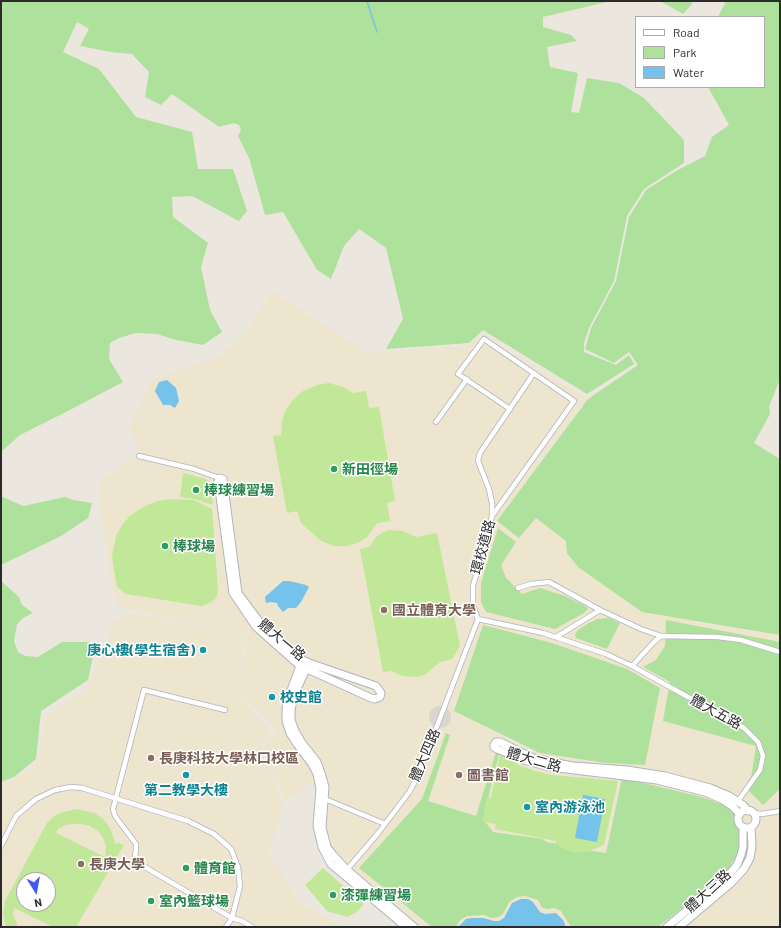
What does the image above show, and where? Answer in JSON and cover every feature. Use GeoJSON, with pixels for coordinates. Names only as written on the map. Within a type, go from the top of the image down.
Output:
{"type":"FeatureCollection","features":[{"type":"Feature","properties":{"kind":"street"},"geometry":{"type":"LineString","coordinates":[[492,516],[574,401],[534,373],[484,339],[458,374],[510,409],[534,373]]}},
{"type":"Feature","properties":{"kind":"street"},"geometry":{"type":"LineString","coordinates":[[436,422],[467,380]]}},
{"type":"Feature","properties":{"kind":"street","name":"環校道路"},"geometry":{"type":"LineString","coordinates":[[478,619],[473,605],[473,586],[492,516],[492,503],[478,461],[480,454],[510,409]]}},
{"type":"Feature","properties":{"kind":"street","name":"體大一路"},"geometry":{"type":"LineString","coordinates":[[139,456],[194,469],[223,479],[238,593],[260,624],[305,664],[294,695],[291,720],[294,730],[302,743],[317,762],[324,787],[322,799],[322,827],[327,847],[345,872],[406,927]]}},
{"type":"Feature","properties":{"kind":"street"},"geometry":{"type":"LineString","coordinates":[[518,588],[531,584],[549,582],[588,602],[600,610],[641,629],[661,636],[718,637],[741,640],[780,652]]}},
{"type":"Feature","properties":{"kind":"street"},"geometry":{"type":"LineString","coordinates":[[556,637],[600,610]]}},
{"type":"Feature","properties":{"kind":"street","name":"體大五路"},"geometry":{"type":"LineString","coordinates":[[478,619],[543,633],[606,654],[632,666],[744,728],[758,742],[763,756],[760,770],[738,801]]}},
{"type":"Feature","properties":{"kind":"street","name":"體大四路"},"geometry":{"type":"LineString","coordinates":[[345,872],[410,791],[419,773],[478,619]]}},
{"type":"Feature","properties":{"kind":"street"},"geometry":{"type":"LineString","coordinates":[[632,666],[661,636]]}},
{"type":"Feature","properties":{"kind":"street"},"geometry":{"type":"LineString","coordinates":[[305,664],[376,686],[381,693],[380,697],[375,699],[371,698],[305,664]]}},
{"type":"Feature","properties":{"kind":"street"},"geometry":{"type":"LineString","coordinates":[[225,710],[144,690],[113,809],[115,816],[136,844],[135,857],[138,864],[232,918],[242,921],[252,927]]}},
{"type":"Feature","properties":{"kind":"street","name":"體大二路"},"geometry":{"type":"LineString","coordinates":[[740,814],[723,800],[705,792],[657,780],[550,767],[527,762],[497,750],[494,745],[496,742],[500,742],[533,758],[556,763],[574,766],[627,770],[665,776],[710,788],[738,801],[750,812]]}},
{"type":"Feature","properties":{"kind":"street"},"geometry":{"type":"LineString","coordinates":[[1,846],[16,816],[36,799],[55,790],[71,787],[82,788],[188,821],[214,834],[231,849],[238,867],[240,886],[232,918],[226,927]]}},
{"type":"Feature","properties":{"kind":"street"},"geometry":{"type":"LineString","coordinates":[[322,799],[341,805],[385,824]]}},
{"type":"Feature","properties":{"kind":"street"},"geometry":{"type":"LineString","coordinates":[[750,812],[756,818],[756,821],[747,827],[739,822],[740,814],[750,812],[762,814],[780,811]]}},
{"type":"Feature","properties":{"kind":"street","name":"體大三路"},"geometry":{"type":"LineString","coordinates":[[667,927],[727,877],[737,865],[741,855],[747,827]]}},
{"type":"Feature","properties":{"kind":"street","name":"體大三路"},"geometry":{"type":"LineString","coordinates":[[679,927],[731,883],[744,869],[750,858],[752,846],[747,827]]}},
{"type":"Feature","properties":{"kind":"street","name":"體大一路"},"geometry":{"type":"LineString","coordinates":[[345,872],[414,927]]}},
{"type":"Feature","properties":{"kind":"shaded area","name":"國立體育大學"},"geometry":{"type":"Polygon","coordinates":[[[272,291],[367,353],[465,346],[484,335],[587,399],[497,521],[536,518],[566,541],[567,553],[697,622],[780,635],[780,927],[422,927],[330,847],[327,828],[328,784],[325,773],[285,801],[264,748],[277,728],[238,692],[248,636],[119,607],[113,589],[100,509],[98,483],[141,452],[129,429],[152,380],[219,356],[247,332],[272,291]]]}},
{"type":"Feature","properties":{"kind":"shaded area","name":"長庚科技大學林口校區"},"geometry":{"type":"Polygon","coordinates":[[[133,613],[245,637],[237,693],[271,731],[261,749],[283,803],[269,853],[299,902],[343,927],[1,927],[1,786],[36,767],[47,714],[85,691],[96,667],[100,653],[115,620],[133,613]]]}},
{"type":"Feature","properties":{"kind":"shaded area"},"geometry":{"type":"Polygon","coordinates":[[[440,706],[448,709],[451,717],[448,725],[440,728],[432,725],[429,717],[432,709],[440,706]]]}},
{"type":"Feature","properties":{"kind":"green space"},"geometry":{"type":"Polygon","coordinates":[[[1,1],[623,1],[607,2],[543,17],[543,27],[571,35],[577,41],[547,47],[550,67],[578,73],[571,112],[579,113],[587,78],[619,83],[644,98],[684,140],[684,163],[644,189],[627,216],[614,281],[589,328],[584,343],[584,352],[616,365],[629,355],[634,364],[587,394],[483,330],[469,343],[386,349],[403,319],[386,248],[359,229],[344,246],[331,279],[317,270],[283,212],[265,215],[249,158],[238,136],[241,130],[239,125],[234,123],[219,127],[172,94],[161,105],[145,97],[149,72],[132,54],[111,52],[80,46],[89,29],[77,22],[63,52],[99,69],[136,117],[192,132],[198,169],[233,169],[247,211],[239,221],[192,196],[172,197],[173,217],[208,243],[201,267],[210,310],[222,332],[203,345],[176,340],[157,334],[136,333],[119,338],[110,343],[109,359],[123,382],[20,435],[1,452],[1,1]]]}},
{"type":"Feature","properties":{"kind":"green space"},"geometry":{"type":"Polygon","coordinates":[[[660,1],[687,1],[693,3],[683,14],[660,1]]]}},
{"type":"Feature","properties":{"kind":"green space"},"geometry":{"type":"Polygon","coordinates":[[[726,1],[780,1],[780,379],[769,407],[770,414],[754,443],[780,459],[780,635],[642,612],[578,567],[567,553],[566,541],[536,518],[519,538],[497,521],[588,399],[638,365],[629,352],[614,363],[585,349],[591,328],[616,281],[629,217],[646,190],[676,171],[705,156],[712,137],[729,125],[709,88],[765,88],[765,16],[718,16],[726,1]]]}},
{"type":"Feature","properties":{"kind":"green space","name":"新田徑場"},"geometry":{"type":"Polygon","coordinates":[[[329,383],[343,387],[353,393],[366,391],[369,408],[379,407],[395,501],[387,503],[390,521],[377,523],[368,536],[360,542],[347,546],[334,546],[321,541],[301,523],[297,511],[287,513],[273,436],[281,435],[282,421],[285,411],[293,400],[303,391],[317,385],[329,383]]]}},
{"type":"Feature","properties":{"kind":"green space","name":"棒球練習場"},"geometry":{"type":"Polygon","coordinates":[[[183,473],[206,479],[211,483],[213,505],[195,499],[180,497],[183,473]]]}},
{"type":"Feature","properties":{"kind":"green space"},"geometry":{"type":"Polygon","coordinates":[[[1,496],[23,506],[65,497],[92,503],[88,518],[61,536],[1,565],[1,496]]]}},
{"type":"Feature","properties":{"kind":"green space","name":"棒球場"},"geometry":{"type":"Polygon","coordinates":[[[174,499],[194,500],[212,509],[218,590],[216,598],[202,606],[126,594],[117,587],[112,557],[116,536],[122,525],[130,516],[143,507],[157,501],[174,499]]]}},
{"type":"Feature","properties":{"kind":"green space"},"geometry":{"type":"Polygon","coordinates":[[[498,528],[516,542],[501,565],[506,578],[522,594],[540,588],[565,596],[584,605],[588,609],[584,613],[555,629],[486,612],[481,602],[481,583],[498,528]]]}},
{"type":"Feature","properties":{"kind":"green space"},"geometry":{"type":"Polygon","coordinates":[[[389,530],[403,531],[416,537],[437,533],[460,646],[452,659],[440,662],[426,674],[418,677],[402,676],[392,671],[383,672],[360,549],[369,547],[376,537],[389,530]]]}},
{"type":"Feature","properties":{"kind":"green space"},"geometry":{"type":"Polygon","coordinates":[[[1,581],[19,597],[22,605],[33,613],[23,618],[17,624],[14,641],[18,652],[25,656],[38,657],[62,642],[90,642],[93,656],[88,680],[41,711],[36,759],[14,777],[1,782],[1,581]]]}},
{"type":"Feature","properties":{"kind":"green space"},"geometry":{"type":"Polygon","coordinates":[[[609,618],[620,623],[607,649],[576,638],[575,635],[578,630],[589,623],[598,619],[609,618]]]}},
{"type":"Feature","properties":{"kind":"green space"},"geometry":{"type":"Polygon","coordinates":[[[666,620],[780,642],[780,789],[763,805],[749,791],[756,746],[663,721],[670,682],[643,667],[656,660],[665,646],[666,620]]]}},
{"type":"Feature","properties":{"kind":"green space"},"geometry":{"type":"Polygon","coordinates":[[[483,625],[552,643],[627,669],[660,688],[645,765],[606,763],[540,753],[454,711],[483,625]]]}},
{"type":"Feature","properties":{"kind":"green space"},"geometry":{"type":"Polygon","coordinates":[[[446,733],[450,735],[428,801],[476,816],[496,752],[499,754],[483,819],[493,832],[543,839],[546,842],[560,844],[562,848],[577,852],[593,851],[606,853],[622,778],[702,797],[732,808],[740,826],[740,851],[723,876],[658,927],[571,927],[561,911],[554,908],[542,908],[538,900],[525,896],[517,897],[509,902],[503,914],[498,917],[492,918],[484,915],[467,916],[460,920],[456,927],[432,927],[359,868],[422,799],[446,733]]]}},
{"type":"Feature","properties":{"kind":"green space"},"geometry":{"type":"Polygon","coordinates":[[[500,754],[519,765],[552,775],[618,781],[604,845],[589,851],[575,853],[563,849],[556,844],[556,841],[495,829],[496,824],[482,822],[487,797],[491,798],[500,754]]]}},
{"type":"Feature","properties":{"kind":"green space"},"geometry":{"type":"Polygon","coordinates":[[[77,809],[95,813],[103,819],[110,828],[115,844],[119,843],[124,845],[76,927],[53,927],[22,912],[56,912],[56,872],[21,872],[47,823],[60,813],[77,809]],[[81,824],[65,825],[58,829],[56,833],[105,857],[106,846],[99,832],[90,826],[81,824]]]}},
{"type":"Feature","properties":{"kind":"green space","name":"漆彈練習場"},"geometry":{"type":"Polygon","coordinates":[[[323,868],[364,904],[357,912],[347,917],[327,911],[305,885],[323,868]]]}},
{"type":"Feature","properties":{"kind":"green space"},"geometry":{"type":"Polygon","coordinates":[[[16,881],[16,909],[14,908],[13,915],[18,927],[6,927],[3,914],[5,901],[16,881]]]}},
{"type":"Feature","properties":{"kind":"water"},"geometry":{"type":"Polygon","coordinates":[[[167,380],[176,388],[179,401],[175,408],[170,405],[163,405],[155,391],[159,382],[167,380]]]}},
{"type":"Feature","properties":{"kind":"water"},"geometry":{"type":"Polygon","coordinates":[[[283,581],[289,581],[309,587],[296,608],[288,608],[283,612],[277,603],[266,603],[265,597],[283,581]]]}},
{"type":"Feature","properties":{"kind":"water"},"geometry":{"type":"Polygon","coordinates":[[[583,795],[605,799],[597,842],[575,838],[583,795]]]}},
{"type":"Feature","properties":{"kind":"water"},"geometry":{"type":"Polygon","coordinates":[[[521,899],[528,899],[533,902],[540,912],[545,914],[556,913],[563,920],[566,927],[458,927],[466,919],[472,918],[483,918],[499,921],[504,918],[512,903],[521,899]]]}},
{"type":"Feature","properties":{"kind":"waterway"},"geometry":{"type":"LineString","coordinates":[[367,1],[377,32]]}},
{"type":"Feature","properties":{"kind":"place","name":"新田徑場"},"geometry":{"type":"Point","coordinates":[334,469]}},
{"type":"Feature","properties":{"kind":"place","name":"棒球練習場"},"geometry":{"type":"Point","coordinates":[196,490]}},
{"type":"Feature","properties":{"kind":"place","name":"棒球場"},"geometry":{"type":"Point","coordinates":[165,546]}},
{"type":"Feature","properties":{"kind":"place","name":"國立體育大學"},"geometry":{"type":"Point","coordinates":[384,610]}},
{"type":"Feature","properties":{"kind":"place","name":"庚心樓(學生宿舍)"},"geometry":{"type":"Point","coordinates":[203,650]}},
{"type":"Feature","properties":{"kind":"place","name":"校史館"},"geometry":{"type":"Point","coordinates":[272,697]}},
{"type":"Feature","properties":{"kind":"place","name":"長庚科技大學林口校區"},"geometry":{"type":"Point","coordinates":[151,758]}},
{"type":"Feature","properties":{"kind":"place","name":"第二教學大樓"},"geometry":{"type":"Point","coordinates":[186,775]}},
{"type":"Feature","properties":{"kind":"place","name":"圖書館"},"geometry":{"type":"Point","coordinates":[459,775]}},
{"type":"Feature","properties":{"kind":"place","name":"室內游泳池"},"geometry":{"type":"Point","coordinates":[527,807]}},
{"type":"Feature","properties":{"kind":"place","name":"長庚大學"},"geometry":{"type":"Point","coordinates":[81,864]}},
{"type":"Feature","properties":{"kind":"place","name":"體育館"},"geometry":{"type":"Point","coordinates":[186,868]}},
{"type":"Feature","properties":{"kind":"place","name":"漆彈練習場"},"geometry":{"type":"Point","coordinates":[333,895]}},
{"type":"Feature","properties":{"kind":"place","name":"室內籃球場"},"geometry":{"type":"Point","coordinates":[151,901]}}]}
